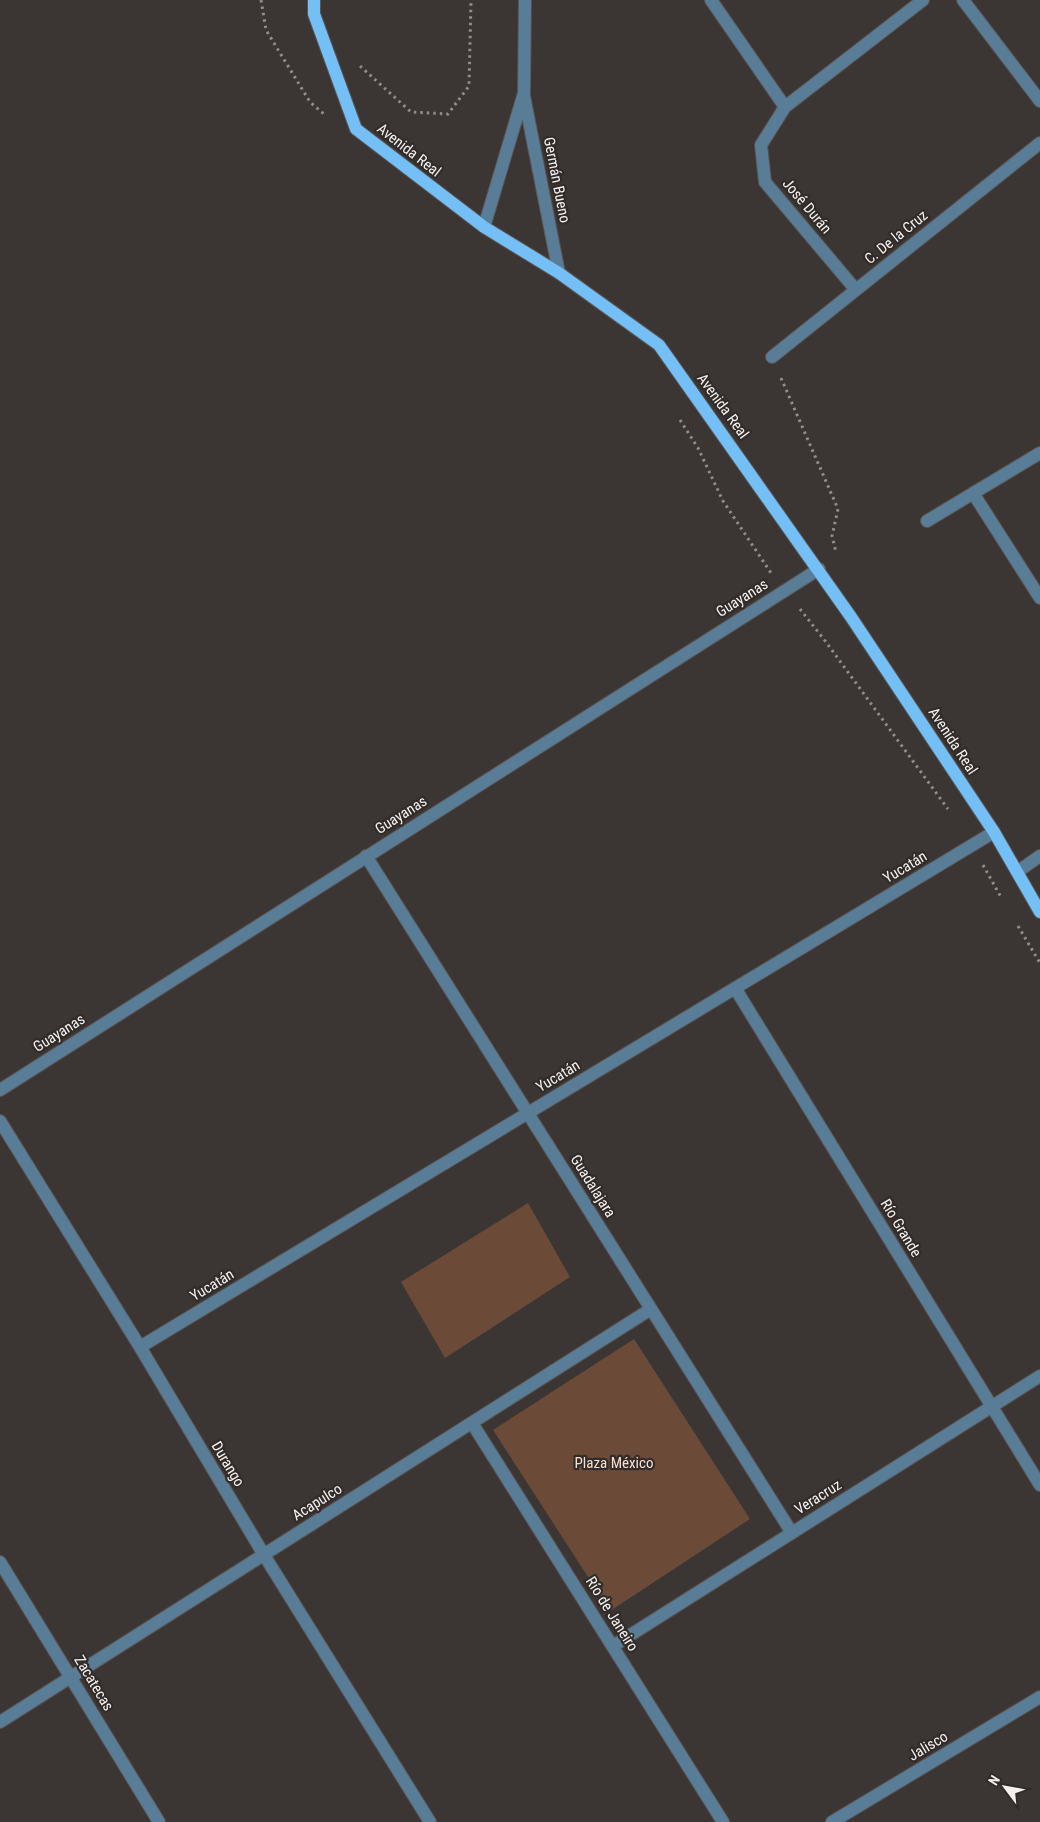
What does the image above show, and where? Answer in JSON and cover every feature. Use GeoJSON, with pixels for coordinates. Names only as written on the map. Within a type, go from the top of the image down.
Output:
{"type":"FeatureCollection","features":[{"type":"Feature","properties":{"kind":"main road","name":"Avenida Real"},"geometry":{"type":"LineString","coordinates":[[314,0],[314,14],[356,129],[484,227],[559,273],[659,345],[819,569],[994,832],[1040,912]]}},
{"type":"Feature","properties":{"kind":"street","name":"Germán Bueno"},"geometry":{"type":"LineString","coordinates":[[525,0],[524,94],[559,273]]}},
{"type":"Feature","properties":{"kind":"street"},"geometry":{"type":"LineString","coordinates":[[711,0],[785,107]]}},
{"type":"Feature","properties":{"kind":"street","name":"José Durán"},"geometry":{"type":"LineString","coordinates":[[856,290],[766,182],[761,145],[785,107],[923,0]]}},
{"type":"Feature","properties":{"kind":"street"},"geometry":{"type":"LineString","coordinates":[[963,0],[1040,101]]}},
{"type":"Feature","properties":{"kind":"street","name":"Germán Bueno"},"geometry":{"type":"LineString","coordinates":[[484,227],[524,94]]}},
{"type":"Feature","properties":{"kind":"street","name":"C. De la Cruz"},"geometry":{"type":"LineString","coordinates":[[772,357],[1040,143]]}},
{"type":"Feature","properties":{"kind":"street"},"geometry":{"type":"LineString","coordinates":[[927,521],[1040,453]]}},
{"type":"Feature","properties":{"kind":"street"},"geometry":{"type":"LineString","coordinates":[[973,493],[1040,598]]}},
{"type":"Feature","properties":{"kind":"street","name":"Guayanas"},"geometry":{"type":"LineString","coordinates":[[0,1090],[819,569]]}},
{"type":"Feature","properties":{"kind":"street","name":"Yucatán"},"geometry":{"type":"LineString","coordinates":[[140,1347],[994,832]]}},
{"type":"Feature","properties":{"kind":"street","name":"Guadalajara"},"geometry":{"type":"LineString","coordinates":[[366,856],[792,1533]]}},
{"type":"Feature","properties":{"kind":"street"},"geometry":{"type":"LineString","coordinates":[[1017,872],[1040,856]]}},
{"type":"Feature","properties":{"kind":"street","name":"Río Grande"},"geometry":{"type":"LineString","coordinates":[[735,988],[1040,1485]]}},
{"type":"Feature","properties":{"kind":"street","name":"Durango"},"geometry":{"type":"LineString","coordinates":[[0,1121],[140,1347],[264,1555],[430,1822]]}},
{"type":"Feature","properties":{"kind":"street","name":"Acapulco"},"geometry":{"type":"LineString","coordinates":[[0,1722],[651,1309]]}},
{"type":"Feature","properties":{"kind":"street","name":"Veracruz"},"geometry":{"type":"LineString","coordinates":[[613,1646],[1040,1376]]}},
{"type":"Feature","properties":{"kind":"street","name":"Río de Janeiro"},"geometry":{"type":"LineString","coordinates":[[472,1423],[723,1822]]}},
{"type":"Feature","properties":{"kind":"street","name":"Zacatecas"},"geometry":{"type":"LineString","coordinates":[[0,1562],[159,1822]]}},
{"type":"Feature","properties":{"kind":"street","name":"Jalisco"},"geometry":{"type":"LineString","coordinates":[[832,1822],[1040,1697]]}},
{"type":"Feature","properties":{"kind":"path"},"geometry":{"type":"LineString","coordinates":[[357,61],[362,70],[411,112],[448,114],[469,86],[471,0]]}},
{"type":"Feature","properties":{"kind":"path"},"geometry":{"type":"LineString","coordinates":[[772,357],[838,509],[832,536],[836,554]]}},
{"type":"Feature","properties":{"kind":"path"},"geometry":{"type":"LineString","coordinates":[[723,501],[763,564],[826,642],[959,824],[1006,904]]}},
{"type":"Feature","properties":{"kind":"path"},"geometry":{"type":"LineString","coordinates":[[1015,921],[1040,963]]}},
{"type":"Feature","properties":{"kind":"green space"},"geometry":{"type":"Polygon","coordinates":[[[528,1203],[570,1277],[445,1358],[401,1282],[528,1203]]]}},
{"type":"Feature","properties":{"kind":"green space","name":"Plaza México"},"geometry":{"type":"Polygon","coordinates":[[[634,1339],[750,1519],[610,1611],[493,1430],[634,1339]]]}}]}
